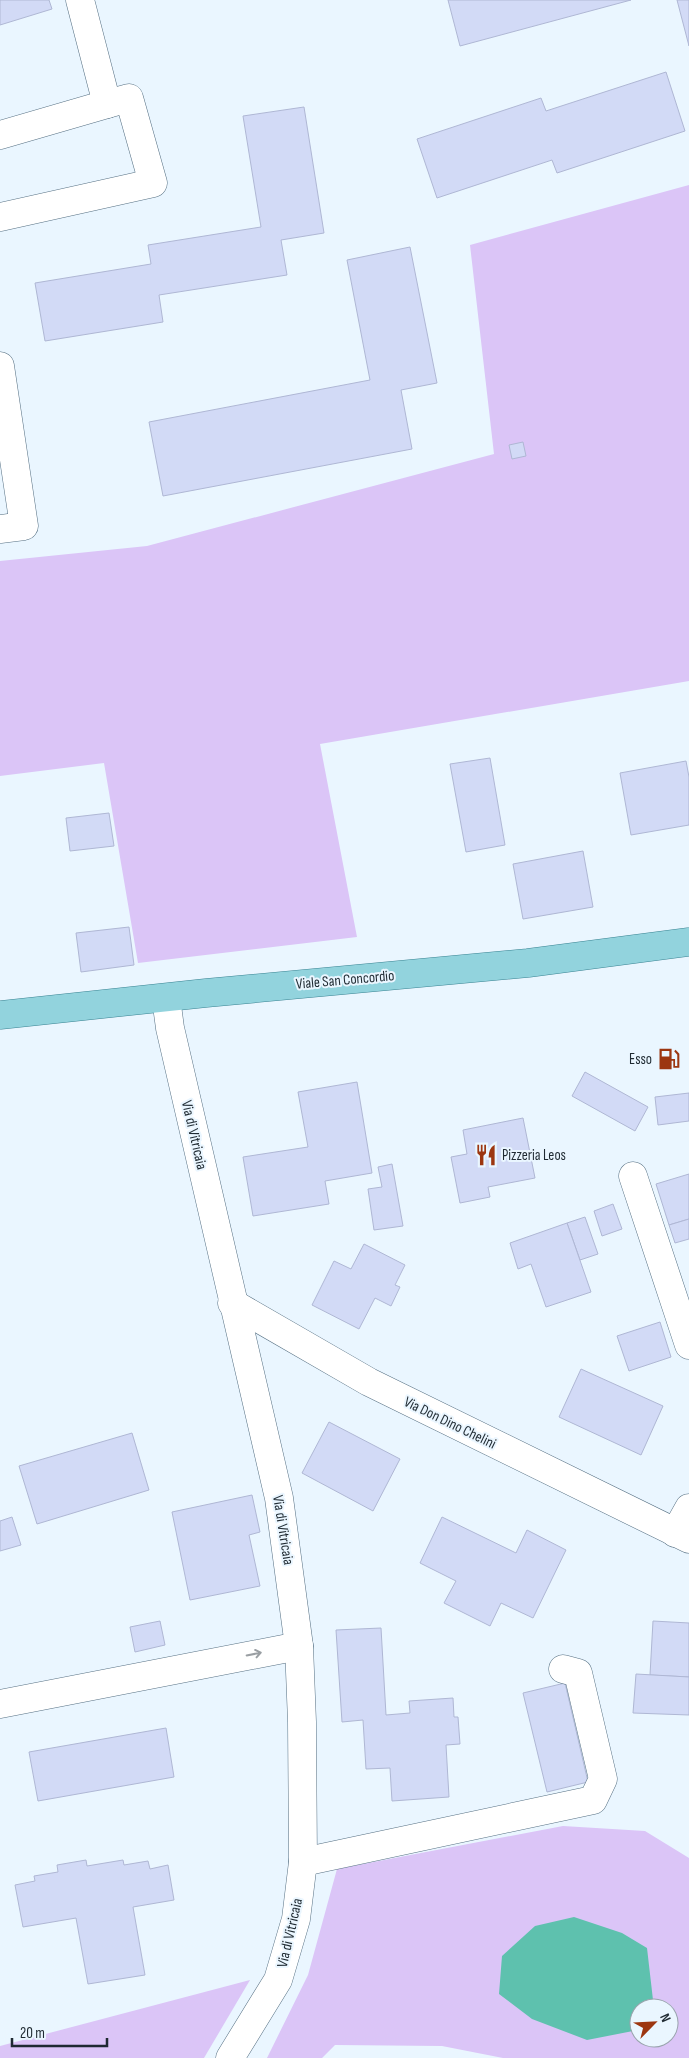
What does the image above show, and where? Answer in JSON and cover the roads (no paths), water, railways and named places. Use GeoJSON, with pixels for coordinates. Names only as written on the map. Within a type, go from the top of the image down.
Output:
{"type":"FeatureCollection","features":[{"type":"Feature","properties":{"kind":"main road","name":"Viale San Concordio"},"geometry":{"type":"LineString","coordinates":[[0,1015],[528,963],[689,942]]}},
{"type":"Feature","properties":{"kind":"street"},"geometry":{"type":"LineString","coordinates":[[80,0],[107,104]]}},
{"type":"Feature","properties":{"kind":"street"},"geometry":{"type":"LineString","coordinates":[[0,136],[129,98],[153,183],[0,217]]}},
{"type":"Feature","properties":{"kind":"street"},"geometry":{"type":"LineString","coordinates":[[0,366],[24,526],[0,529]]}},
{"type":"Feature","properties":{"kind":"street","name":"Via di Vitricaia"},"geometry":{"type":"LineString","coordinates":[[166,998],[170,1028],[232,1303],[251,1375],[279,1498],[298,1636],[302,1722],[303,1862],[296,1919],[278,1980],[230,2058]]}},
{"type":"Feature","properties":{"kind":"street"},"geometry":{"type":"LineString","coordinates":[[633,1176],[689,1345]]}},
{"type":"Feature","properties":{"kind":"street","name":"Via Don Dino Chelini"},"geometry":{"type":"LineString","coordinates":[[232,1303],[369,1382],[682,1536],[689,1508]]}},
{"type":"Feature","properties":{"kind":"street"},"geometry":{"type":"LineString","coordinates":[[0,1690],[298,1636]]}},
{"type":"Feature","properties":{"kind":"street"},"geometry":{"type":"LineString","coordinates":[[0,1704],[298,1636]]}},
{"type":"Feature","properties":{"kind":"street"},"geometry":{"type":"LineString","coordinates":[[303,1862],[593,1800],[603,1779],[578,1674],[563,1668]]}},
{"type":"Feature","properties":{"kind":"place","name":"Esso"},"geometry":{"type":"Point","coordinates":[669,1059]}},
{"type":"Feature","properties":{"kind":"place","name":"Pizzeria Leos"},"geometry":{"type":"Point","coordinates":[486,1155]}}]}
